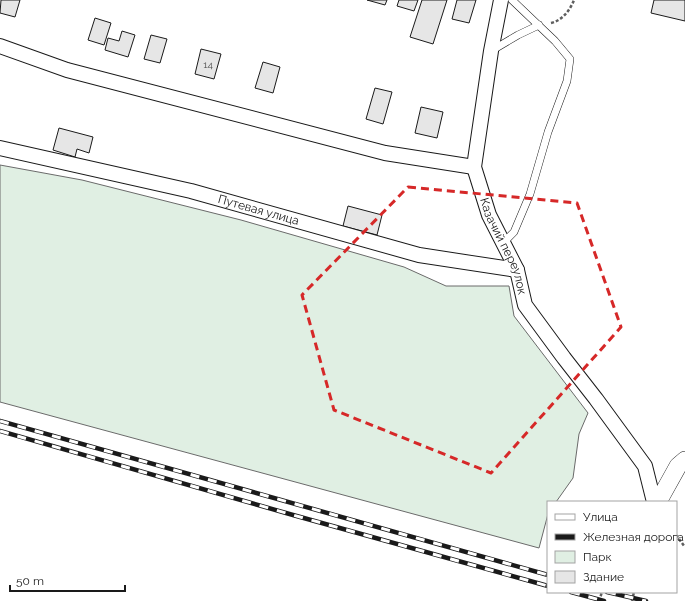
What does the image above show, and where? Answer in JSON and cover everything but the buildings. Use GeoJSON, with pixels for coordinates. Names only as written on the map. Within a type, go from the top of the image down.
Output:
{"type":"FeatureCollection","features":[{"type":"Feature","properties":{"kind":"street","name":"Казачий переулок"},"geometry":{"type":"LineString","coordinates":[[501,0],[491,51],[474,167],[489,215],[517,270],[525,305],[645,466],[654,501]]}},
{"type":"Feature","properties":{"kind":"street"},"geometry":{"type":"LineString","coordinates":[[0,46],[67,70],[385,153],[474,167]]}},
{"type":"Feature","properties":{"kind":"street","name":"Путевая улица"},"geometry":{"type":"LineString","coordinates":[[0,148],[191,191],[419,255],[517,270]]}},
{"type":"Feature","properties":{"kind":"street"},"geometry":{"type":"LineString","coordinates":[[659,501],[678,466],[685,460]]}},
{"type":"Feature","properties":{"kind":"lane"},"geometry":{"type":"LineString","coordinates":[[504,242],[514,232],[530,194],[548,132],[567,81],[570,59],[555,41],[512,0]]}},
{"type":"Feature","properties":{"kind":"lane"},"geometry":{"type":"LineString","coordinates":[[491,51],[518,35],[539,26]]}},
{"type":"Feature","properties":{"kind":"path"},"geometry":{"type":"LineString","coordinates":[[539,26],[556,22],[566,14],[574,0]]}},
{"type":"Feature","properties":{"kind":"path"},"geometry":{"type":"LineString","coordinates":[[677,536],[685,547]]}},
{"type":"Feature","properties":{"kind":"highlighted area"},"geometry":{"type":"Polygon","coordinates":[[[408,187],[577,203],[621,327],[491,473],[334,410],[302,295],[408,187]]]}},
{"type":"Feature","properties":{"kind":"green space"},"geometry":{"type":"Polygon","coordinates":[[[0,165],[82,180],[241,220],[404,267],[446,286],[509,286],[514,316],[588,413],[579,434],[573,478],[557,501],[547,501],[547,518],[539,548],[0,402],[0,165]]]}},
{"type":"Feature","properties":{"kind":"railway"},"geometry":{"type":"LineString","coordinates":[[0,421],[547,575]]}},
{"type":"Feature","properties":{"kind":"railway"},"geometry":{"type":"LineString","coordinates":[[0,431],[547,586]]}},
{"type":"Feature","properties":{"kind":"railway"},"geometry":{"type":"LineString","coordinates":[[575,593],[604,601]]}},
{"type":"Feature","properties":{"kind":"railway"},"geometry":{"type":"LineString","coordinates":[[611,593],[646,601]]}}]}
